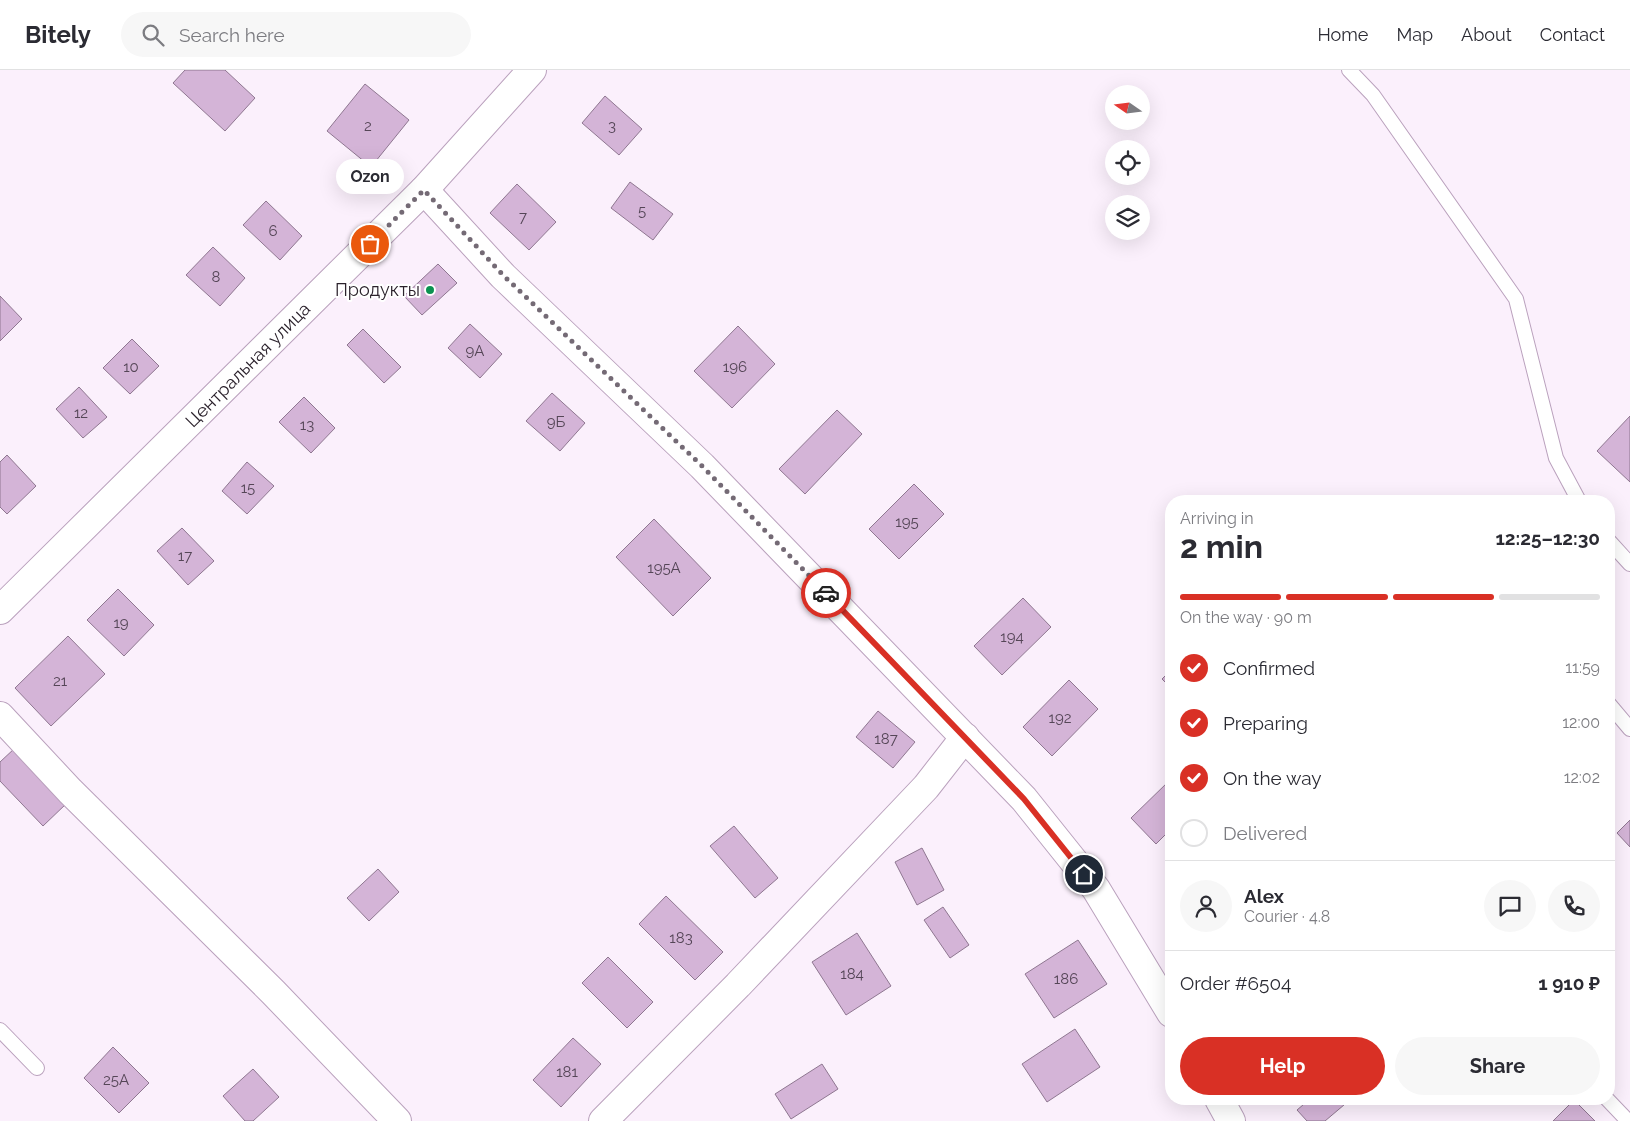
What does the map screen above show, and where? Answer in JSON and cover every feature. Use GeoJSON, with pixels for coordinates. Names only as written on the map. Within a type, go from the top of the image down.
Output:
{"type":"FeatureCollection","features":[{"type":"Feature","properties":{"kind":"street","name":"Центральная улица"},"geometry":{"type":"LineString","coordinates":[[0,610],[424,190],[532,70]]}},
{"type":"Feature","properties":{"kind":"street"},"geometry":{"type":"LineString","coordinates":[[424,190],[504,276],[702,466],[1024,799],[1096,889],[1165,1003]]}},
{"type":"Feature","properties":{"kind":"street"},"geometry":{"type":"LineString","coordinates":[[0,716],[70,791],[273,992],[397,1121]]}},
{"type":"Feature","properties":{"kind":"street"},"geometry":{"type":"LineString","coordinates":[[603,1121],[738,984],[926,787],[965,737]]}},
{"type":"Feature","properties":{"kind":"street"},"geometry":{"type":"LineString","coordinates":[[1222,1105],[1231,1121]]}},
{"type":"Feature","properties":{"kind":"lane"},"geometry":{"type":"LineString","coordinates":[[1349,70],[1373,95],[1516,299],[1556,458],[1576,495]]}},
{"type":"Feature","properties":{"kind":"lane"},"geometry":{"type":"LineString","coordinates":[[1615,548],[1630,564]]}},
{"type":"Feature","properties":{"kind":"lane"},"geometry":{"type":"LineString","coordinates":[[1615,711],[1630,729]]}},
{"type":"Feature","properties":{"kind":"lane"},"geometry":{"type":"LineString","coordinates":[[0,1030],[37,1068]]}},
{"type":"Feature","properties":{"kind":"lane"},"geometry":{"type":"LineString","coordinates":[[1613,1105],[1628,1121]]}},
{"type":"Feature","properties":{"kind":"building"},"geometry":{"type":"Polygon","coordinates":[[[185,70],[225,70],[255,98],[225,131],[173,83],[185,70]]]}},
{"type":"Feature","properties":{"kind":"building"},"geometry":{"type":"Polygon","coordinates":[[[365,84],[409,120],[371,167],[327,131],[365,84]]]}},
{"type":"Feature","properties":{"kind":"building"},"geometry":{"type":"Polygon","coordinates":[[[605,96],[642,129],[619,155],[582,123],[605,96]]]}},
{"type":"Feature","properties":{"kind":"building"},"geometry":{"type":"Polygon","coordinates":[[[630,182],[673,214],[653,240],[611,208],[630,182]]]}},
{"type":"Feature","properties":{"kind":"building"},"geometry":{"type":"Polygon","coordinates":[[[517,184],[556,222],[529,250],[490,213],[517,184]]]}},
{"type":"Feature","properties":{"kind":"building"},"geometry":{"type":"Polygon","coordinates":[[[266,201],[302,236],[280,260],[243,225],[266,201]]]}},
{"type":"Feature","properties":{"kind":"building"},"geometry":{"type":"Polygon","coordinates":[[[213,247],[245,278],[220,306],[186,275],[213,247]]]}},
{"type":"Feature","properties":{"kind":"building","name":"Продукты"},"geometry":{"type":"Polygon","coordinates":[[[438,264],[457,283],[422,315],[404,296],[438,264]]]}},
{"type":"Feature","properties":{"kind":"building"},"geometry":{"type":"Polygon","coordinates":[[[0,296],[22,319],[0,341],[0,296]]]}},
{"type":"Feature","properties":{"kind":"building"},"geometry":{"type":"Polygon","coordinates":[[[470,324],[502,354],[480,378],[448,348],[470,324]]]}},
{"type":"Feature","properties":{"kind":"building"},"geometry":{"type":"Polygon","coordinates":[[[738,326],[775,364],[732,408],[694,371],[738,326]]]}},
{"type":"Feature","properties":{"kind":"building"},"geometry":{"type":"Polygon","coordinates":[[[363,329],[401,367],[384,383],[347,345],[363,329]]]}},
{"type":"Feature","properties":{"kind":"building"},"geometry":{"type":"Polygon","coordinates":[[[132,339],[159,366],[130,394],[103,368],[132,339]]]}},
{"type":"Feature","properties":{"kind":"building"},"geometry":{"type":"Polygon","coordinates":[[[79,387],[107,417],[83,438],[56,409],[79,387]]]}},
{"type":"Feature","properties":{"kind":"building"},"geometry":{"type":"Polygon","coordinates":[[[552,393],[585,423],[560,451],[526,421],[552,393]]]}},
{"type":"Feature","properties":{"kind":"building"},"geometry":{"type":"Polygon","coordinates":[[[304,397],[335,428],[311,453],[279,422],[304,397]]]}},
{"type":"Feature","properties":{"kind":"building"},"geometry":{"type":"Polygon","coordinates":[[[837,410],[862,434],[805,494],[779,469],[837,410]]]}},
{"type":"Feature","properties":{"kind":"building"},"geometry":{"type":"Polygon","coordinates":[[[1630,416],[1630,482],[1597,451],[1630,416]]]}},
{"type":"Feature","properties":{"kind":"building"},"geometry":{"type":"Polygon","coordinates":[[[7,455],[36,486],[7,514],[0,507],[0,462],[7,455]]]}},
{"type":"Feature","properties":{"kind":"building"},"geometry":{"type":"Polygon","coordinates":[[[247,462],[274,486],[247,514],[222,491],[247,462]]]}},
{"type":"Feature","properties":{"kind":"building"},"geometry":{"type":"Polygon","coordinates":[[[914,484],[944,514],[899,559],[869,529],[914,484]]]}},
{"type":"Feature","properties":{"kind":"building"},"geometry":{"type":"Polygon","coordinates":[[[654,519],[711,578],[673,616],[616,557],[654,519]]]}},
{"type":"Feature","properties":{"kind":"building"},"geometry":{"type":"Polygon","coordinates":[[[182,528],[214,561],[188,585],[157,551],[182,528]]]}},
{"type":"Feature","properties":{"kind":"building"},"geometry":{"type":"Polygon","coordinates":[[[118,589],[154,625],[124,656],[87,620],[118,589]]]}},
{"type":"Feature","properties":{"kind":"building"},"geometry":{"type":"Polygon","coordinates":[[[1023,598],[1051,627],[1002,675],[974,646],[1023,598]]]}},
{"type":"Feature","properties":{"kind":"building"},"geometry":{"type":"Polygon","coordinates":[[[68,636],[105,674],[51,726],[15,688],[68,636]]]}},
{"type":"Feature","properties":{"kind":"building"},"geometry":{"type":"Polygon","coordinates":[[[1069,680],[1098,709],[1052,756],[1023,727],[1069,680]]]}},
{"type":"Feature","properties":{"kind":"building"},"geometry":{"type":"Polygon","coordinates":[[[878,711],[915,742],[893,768],[856,737],[878,711]]]}},
{"type":"Feature","properties":{"kind":"building"},"geometry":{"type":"Polygon","coordinates":[[[15,748],[67,803],[43,826],[0,781],[0,762],[15,748]]]}},
{"type":"Feature","properties":{"kind":"building"},"geometry":{"type":"Polygon","coordinates":[[[1165,785],[1165,835],[1156,844],[1131,818],[1165,785]]]}},
{"type":"Feature","properties":{"kind":"building"},"geometry":{"type":"Polygon","coordinates":[[[1630,820],[1630,847],[1617,833],[1630,820]]]}},
{"type":"Feature","properties":{"kind":"building"},"geometry":{"type":"Polygon","coordinates":[[[734,826],[778,878],[755,898],[710,846],[734,826]]]}},
{"type":"Feature","properties":{"kind":"building"},"geometry":{"type":"Polygon","coordinates":[[[922,848],[944,890],[917,905],[895,862],[922,848]]]}},
{"type":"Feature","properties":{"kind":"building"},"geometry":{"type":"Polygon","coordinates":[[[378,869],[399,892],[369,921],[347,898],[378,869]]]}},
{"type":"Feature","properties":{"kind":"building"},"geometry":{"type":"Polygon","coordinates":[[[666,896],[723,952],[695,980],[639,924],[666,896]]]}},
{"type":"Feature","properties":{"kind":"building"},"geometry":{"type":"Polygon","coordinates":[[[943,907],[969,945],[950,958],[924,920],[943,907]]]}},
{"type":"Feature","properties":{"kind":"building"},"geometry":{"type":"Polygon","coordinates":[[[857,933],[891,986],[846,1015],[812,962],[857,933]]]}},
{"type":"Feature","properties":{"kind":"building"},"geometry":{"type":"Polygon","coordinates":[[[1078,940],[1107,984],[1054,1018],[1025,974],[1078,940]]]}},
{"type":"Feature","properties":{"kind":"building"},"geometry":{"type":"Polygon","coordinates":[[[608,957],[653,1002],[627,1028],[582,983],[608,957]]]}},
{"type":"Feature","properties":{"kind":"building"},"geometry":{"type":"Polygon","coordinates":[[[1075,1029],[1100,1067],[1047,1102],[1022,1064],[1075,1029]]]}},
{"type":"Feature","properties":{"kind":"building"},"geometry":{"type":"Polygon","coordinates":[[[573,1038],[601,1064],[561,1107],[533,1080],[573,1038]]]}},
{"type":"Feature","properties":{"kind":"building"},"geometry":{"type":"Polygon","coordinates":[[[113,1047],[149,1083],[119,1113],[84,1078],[113,1047]]]}},
{"type":"Feature","properties":{"kind":"building"},"geometry":{"type":"Polygon","coordinates":[[[822,1064],[838,1089],[791,1119],[775,1094],[822,1064]]]}},
{"type":"Feature","properties":{"kind":"building"},"geometry":{"type":"Polygon","coordinates":[[[253,1069],[279,1097],[253,1121],[245,1121],[223,1096],[253,1069]]]}},
{"type":"Feature","properties":{"kind":"building"},"geometry":{"type":"Polygon","coordinates":[[[1303,1105],[1344,1105],[1325,1121],[1307,1121],[1297,1110],[1303,1105]]]}},
{"type":"Feature","properties":{"kind":"building"},"geometry":{"type":"Polygon","coordinates":[[[1569,1105],[1579,1105],[1595,1121],[1553,1121],[1569,1105]]]}},
{"type":"Feature","properties":{"kind":"way so far"},"geometry":{"type":"LineString","coordinates":[[370,244],[424,190],[504,276],[702,466],[826,593]]}},
{"type":"Feature","properties":{"kind":"place","name":"Ozon"},"geometry":{"type":"Point","coordinates":[370,244]}},
{"type":"Feature","properties":{"kind":"place","name":"Продукты"},"geometry":{"type":"Point","coordinates":[430,290]}},
{"type":"Feature","properties":{"kind":"route"},"geometry":{"type":"LineString","coordinates":[[826,593],[1024,799],[1084,874]]}}]}
